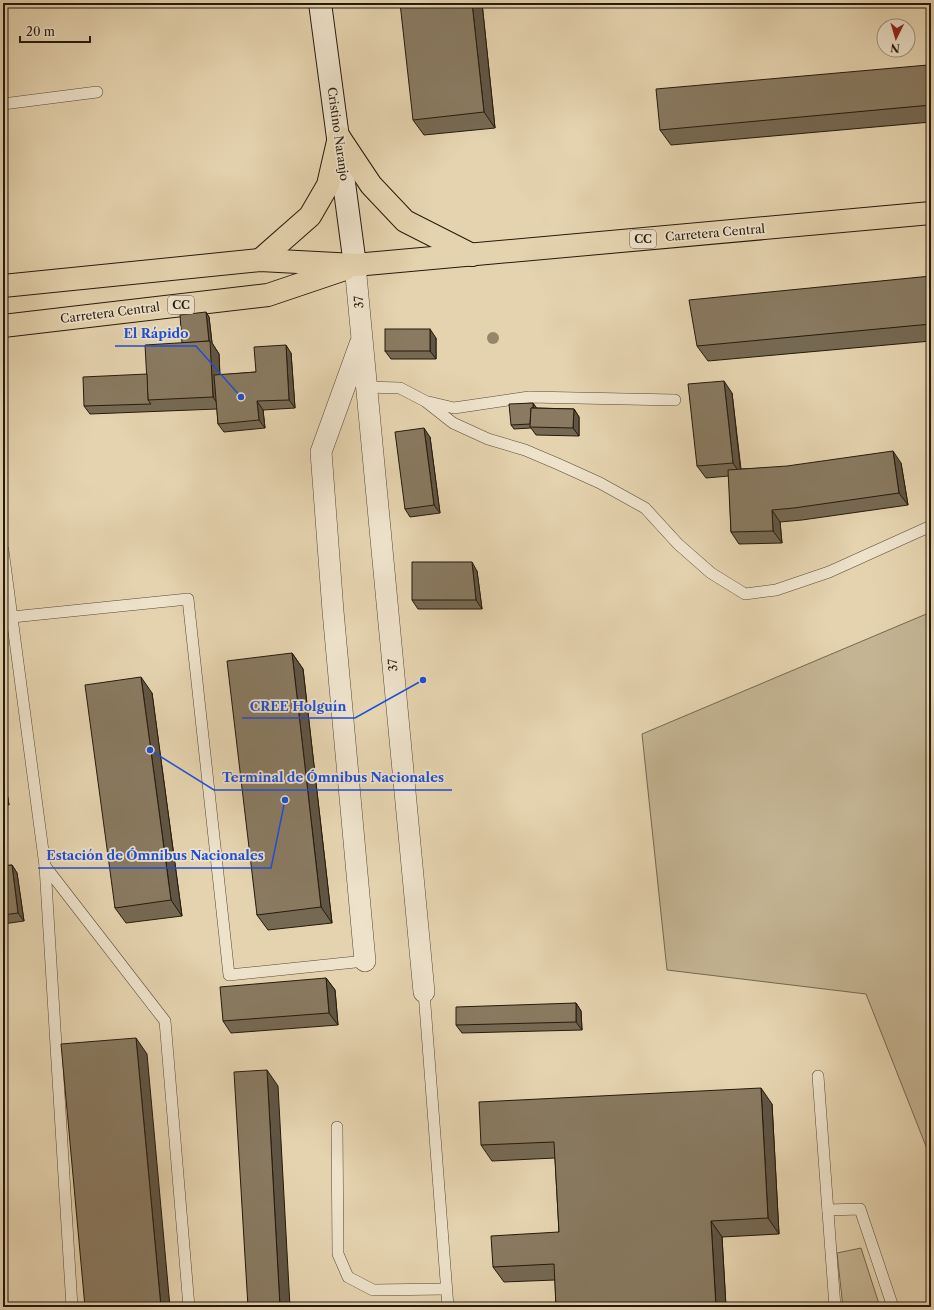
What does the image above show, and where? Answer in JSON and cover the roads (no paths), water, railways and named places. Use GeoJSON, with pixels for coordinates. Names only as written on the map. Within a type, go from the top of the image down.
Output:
{"type":"FeatureCollection","features":[{"type":"Feature","properties":{"kind":"main road"},"geometry":{"type":"LineString","coordinates":[[339,137],[371,185],[405,221],[472,255]]}},
{"type":"Feature","properties":{"kind":"main road"},"geometry":{"type":"LineString","coordinates":[[260,260],[310,216],[328,185],[339,137]]}},
{"type":"Feature","properties":{"kind":"main road","name":"Carretera Central"},"geometry":{"type":"LineString","coordinates":[[3,286],[260,260],[355,265],[931,214]]}},
{"type":"Feature","properties":{"kind":"main road","name":"Carretera Central"},"geometry":{"type":"LineString","coordinates":[[3,326],[268,295],[355,265]]}},
{"type":"Feature","properties":{"kind":"street","name":"Cristino Naranjo"},"geometry":{"type":"LineString","coordinates":[[320,3],[355,265]]}},
{"type":"Feature","properties":{"kind":"street","name":"37"},"geometry":{"type":"LineString","coordinates":[[355,265],[424,992]]}},
{"type":"Feature","properties":{"kind":"street","name":"37"},"geometry":{"type":"LineString","coordinates":[[362,338],[321,452],[333,611],[365,960]]}},
{"type":"Feature","properties":{"kind":"lane"},"geometry":{"type":"LineString","coordinates":[[3,104],[97,92]]}},
{"type":"Feature","properties":{"kind":"lane"},"geometry":{"type":"LineString","coordinates":[[366,387],[400,388],[424,401],[453,423],[488,439],[525,450],[558,464],[645,508],[678,544],[711,573],[745,594],[776,590],[829,572],[931,526]]}},
{"type":"Feature","properties":{"kind":"lane"},"geometry":{"type":"LineString","coordinates":[[424,401],[454,408],[529,397],[675,400]]}},
{"type":"Feature","properties":{"kind":"lane"},"geometry":{"type":"LineString","coordinates":[[3,550],[45,866],[72,1307]]}},
{"type":"Feature","properties":{"kind":"lane"},"geometry":{"type":"LineString","coordinates":[[12,617],[188,599],[229,975],[365,960]]}},
{"type":"Feature","properties":{"kind":"lane"},"geometry":{"type":"LineString","coordinates":[[45,866],[165,1021],[189,1307]]}},
{"type":"Feature","properties":{"kind":"lane"},"geometry":{"type":"LineString","coordinates":[[424,992],[448,1307]]}},
{"type":"Feature","properties":{"kind":"lane"},"geometry":{"type":"LineString","coordinates":[[818,1076],[835,1307]]}},
{"type":"Feature","properties":{"kind":"lane"},"geometry":{"type":"LineString","coordinates":[[337,1127],[338,1254],[348,1277],[373,1290],[446,1289]]}},
{"type":"Feature","properties":{"kind":"lane"},"geometry":{"type":"LineString","coordinates":[[828,1210],[860,1209],[893,1307]]}},
{"type":"Feature","properties":{"kind":"place","name":"El Rápido"},"geometry":{"type":"Point","coordinates":[241,397]}},
{"type":"Feature","properties":{"kind":"place","name":"CREE Holguín"},"geometry":{"type":"Point","coordinates":[423,680]}},
{"type":"Feature","properties":{"kind":"place","name":"Terminal de Ómnibus Nacionales"},"geometry":{"type":"Point","coordinates":[150,750]}},
{"type":"Feature","properties":{"kind":"place","name":"Estación de Ómnibus Nacionales"},"geometry":{"type":"Point","coordinates":[285,800]}}]}
